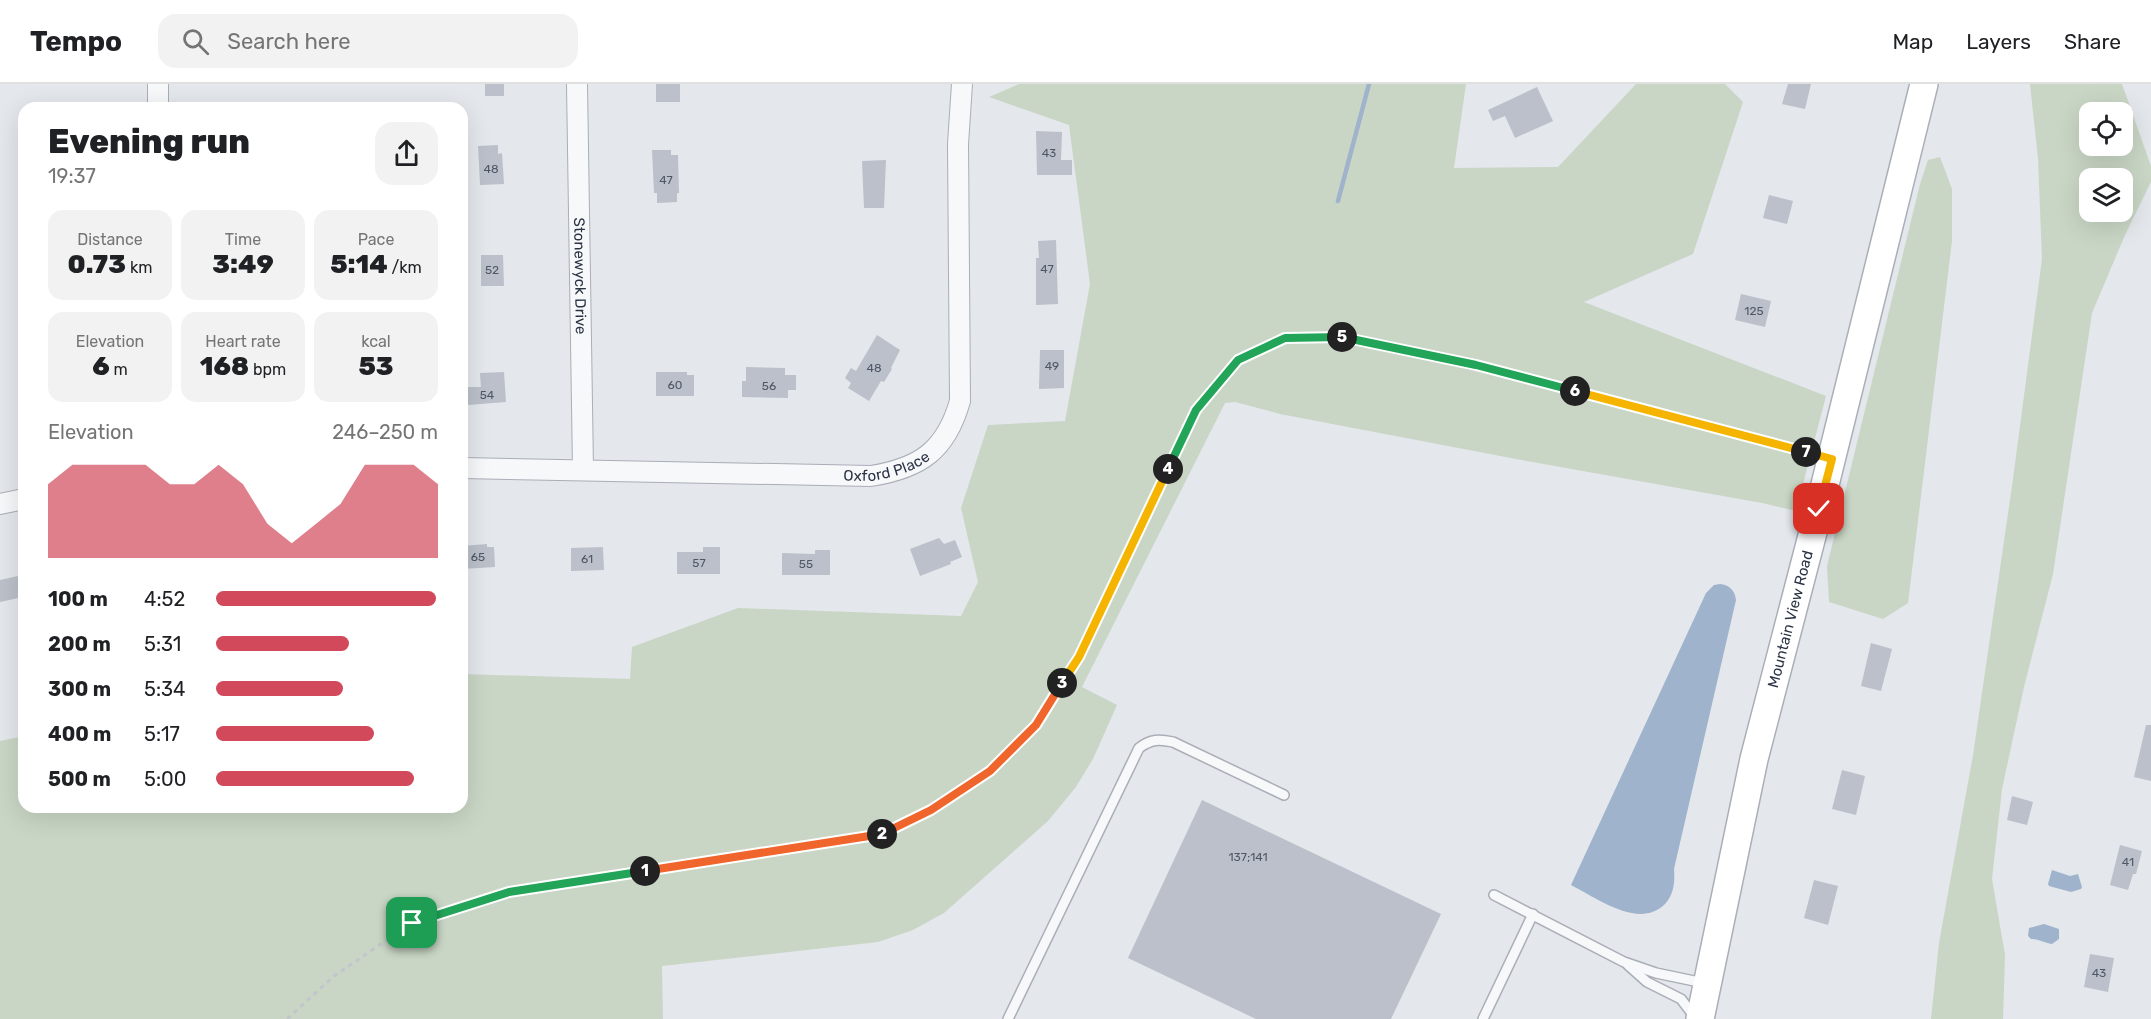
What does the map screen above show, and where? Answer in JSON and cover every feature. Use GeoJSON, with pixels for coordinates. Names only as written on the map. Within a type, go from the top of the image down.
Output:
{"type":"FeatureCollection","features":[{"type":"Feature","properties":{"kind":"street"},"geometry":{"type":"LineString","coordinates":[[158,84],[158,102]]}},
{"type":"Feature","properties":{"kind":"street","name":"Stonewyck Drive"},"geometry":{"type":"LineString","coordinates":[[577,84],[583,469]]}},
{"type":"Feature","properties":{"kind":"street","name":"Oxford Place"},"geometry":{"type":"LineString","coordinates":[[468,468],[871,476],[895,472],[914,465],[930,454],[944,439],[954,421],[960,401],[958,144],[962,84]]}},
{"type":"Feature","properties":{"kind":"street","name":"Mountain View Road"},"geometry":{"type":"LineString","coordinates":[[1699,1019],[1754,759],[1832,459],[1924,84]]}},
{"type":"Feature","properties":{"kind":"street"},"geometry":{"type":"LineString","coordinates":[[0,504],[18,500]]}},
{"type":"Feature","properties":{"kind":"lane"},"geometry":{"type":"LineString","coordinates":[[1008,1019],[1139,748],[1147,742],[1159,739],[1173,742],[1284,795]]}},
{"type":"Feature","properties":{"kind":"lane"},"geometry":{"type":"LineString","coordinates":[[1494,895],[1624,962],[1656,973],[1707,983]]}},
{"type":"Feature","properties":{"kind":"lane"},"geometry":{"type":"LineString","coordinates":[[1483,1019],[1533,914]]}},
{"type":"Feature","properties":{"kind":"lane"},"geometry":{"type":"LineString","coordinates":[[1624,962],[1647,982],[1681,999],[1699,1019]]}},
{"type":"Feature","properties":{"kind":"path"},"geometry":{"type":"LineString","coordinates":[[287,1019],[334,976],[412,923],[509,892],[880,834],[931,810],[990,771],[1036,725],[1079,657],[1196,410],[1238,360],[1285,338],[1345,337],[1476,365],[1832,459]]}},
{"type":"Feature","properties":{"kind":"green space"},"geometry":{"type":"Polygon","coordinates":[[[1019,84],[1466,84],[1454,168],[1558,167],[1636,84],[1725,84],[1743,102],[1693,254],[1584,302],[1826,396],[1796,511],[1280,414],[1235,402],[1225,403],[1082,687],[1117,705],[1093,759],[1076,787],[1048,821],[944,913],[913,930],[878,942],[662,966],[663,1019],[0,1019],[0,741],[18,737],[18,813],[468,813],[468,674],[630,679],[632,647],[738,608],[961,616],[978,582],[961,508],[988,425],[1065,421],[1090,284],[1069,125],[989,97],[1019,84]]]}},
{"type":"Feature","properties":{"kind":"green space"},"geometry":{"type":"Polygon","coordinates":[[[2030,84],[2122,84],[2128,102],[2079,102],[2079,156],[2133,156],[2133,115],[2151,166],[2151,182],[2133,219],[2133,168],[2079,168],[2079,222],[2131,222],[2092,313],[2053,574],[2024,687],[2002,789],[1992,879],[2005,955],[2003,1019],[1931,1019],[1939,943],[1973,755],[2042,259],[2038,159],[2030,84]]]}},
{"type":"Feature","properties":{"kind":"green space"},"geometry":{"type":"Polygon","coordinates":[[[1940,157],[1952,189],[1952,241],[1908,603],[1883,619],[1829,602],[1827,566],[1920,184],[1928,160],[1940,157]]]}},
{"type":"Feature","properties":{"kind":"water"},"geometry":{"type":"Polygon","coordinates":[[[1720,584],[1731,589],[1736,600],[1674,869],[1673,888],[1665,904],[1655,911],[1643,914],[1631,913],[1605,904],[1571,885],[1706,593],[1714,585],[1720,584]]]}},
{"type":"Feature","properties":{"kind":"water"},"geometry":{"type":"Polygon","coordinates":[[[2052,870],[2070,876],[2078,874],[2081,889],[2071,892],[2049,886],[2052,870]]]}},
{"type":"Feature","properties":{"kind":"water"},"geometry":{"type":"Polygon","coordinates":[[[2044,924],[2059,929],[2059,939],[2052,944],[2031,939],[2028,936],[2029,928],[2044,924]]]}},
{"type":"Feature","properties":{"kind":"building"},"geometry":{"type":"Polygon","coordinates":[[[485,84],[504,84],[504,96],[485,96],[485,84]]]}},
{"type":"Feature","properties":{"kind":"building"},"geometry":{"type":"Polygon","coordinates":[[[656,84],[680,84],[680,102],[656,102],[656,84]]]}},
{"type":"Feature","properties":{"kind":"building"},"geometry":{"type":"Polygon","coordinates":[[[1788,84],[1811,84],[1805,109],[1782,104],[1788,84]]]}},
{"type":"Feature","properties":{"kind":"building"},"geometry":{"type":"Polygon","coordinates":[[[1537,87],[1553,121],[1515,138],[1505,116],[1493,121],[1488,110],[1537,87]]]}},
{"type":"Feature","properties":{"kind":"building"},"geometry":{"type":"Polygon","coordinates":[[[1036,131],[1062,132],[1061,160],[1072,160],[1072,175],[1037,175],[1036,131]]]}},
{"type":"Feature","properties":{"kind":"building"},"geometry":{"type":"Polygon","coordinates":[[[498,145],[498,154],[502,153],[504,184],[480,185],[478,146],[498,145]]]}},
{"type":"Feature","properties":{"kind":"building"},"geometry":{"type":"Polygon","coordinates":[[[652,150],[671,150],[671,155],[678,155],[679,193],[677,193],[677,202],[657,203],[657,193],[654,193],[652,150]]]}},
{"type":"Feature","properties":{"kind":"building"},"geometry":{"type":"Polygon","coordinates":[[[886,160],[884,208],[864,208],[862,161],[886,160]]]}},
{"type":"Feature","properties":{"kind":"building"},"geometry":{"type":"Polygon","coordinates":[[[1769,195],[1793,201],[1787,224],[1763,218],[1769,195]]]}},
{"type":"Feature","properties":{"kind":"building"},"geometry":{"type":"Polygon","coordinates":[[[1056,240],[1058,304],[1036,305],[1038,241],[1056,240]]]}},
{"type":"Feature","properties":{"kind":"building"},"geometry":{"type":"Polygon","coordinates":[[[481,255],[503,255],[504,286],[481,286],[481,255]]]}},
{"type":"Feature","properties":{"kind":"building"},"geometry":{"type":"Polygon","coordinates":[[[1741,294],[1771,301],[1765,327],[1735,320],[1741,294]]]}},
{"type":"Feature","properties":{"kind":"building"},"geometry":{"type":"Polygon","coordinates":[[[877,335],[900,350],[892,369],[884,382],[881,381],[869,401],[848,388],[851,383],[845,378],[851,368],[856,371],[877,335]]]}},
{"type":"Feature","properties":{"kind":"building"},"geometry":{"type":"Polygon","coordinates":[[[1040,350],[1064,350],[1064,388],[1039,389],[1040,350]]]}},
{"type":"Feature","properties":{"kind":"building"},"geometry":{"type":"Polygon","coordinates":[[[746,367],[785,368],[785,375],[796,375],[796,390],[788,390],[788,398],[742,397],[742,381],[746,381],[746,367]]]}},
{"type":"Feature","properties":{"kind":"building"},"geometry":{"type":"Polygon","coordinates":[[[504,372],[506,402],[468,405],[468,387],[481,387],[480,373],[504,372]]]}},
{"type":"Feature","properties":{"kind":"building"},"geometry":{"type":"Polygon","coordinates":[[[656,372],[687,372],[687,375],[694,375],[694,396],[656,396],[656,372]]]}},
{"type":"Feature","properties":{"kind":"building"},"geometry":{"type":"Polygon","coordinates":[[[939,538],[944,544],[955,540],[962,557],[950,562],[951,564],[920,576],[910,549],[939,538]]]}},
{"type":"Feature","properties":{"kind":"building"},"geometry":{"type":"Polygon","coordinates":[[[487,544],[487,547],[494,547],[495,567],[468,569],[468,546],[487,544]]]}},
{"type":"Feature","properties":{"kind":"building"},"geometry":{"type":"Polygon","coordinates":[[[603,547],[604,570],[571,571],[571,548],[603,547]]]}},
{"type":"Feature","properties":{"kind":"building"},"geometry":{"type":"Polygon","coordinates":[[[703,547],[720,547],[720,574],[677,574],[677,552],[703,552],[703,547]]]}},
{"type":"Feature","properties":{"kind":"building"},"geometry":{"type":"Polygon","coordinates":[[[815,550],[830,550],[830,575],[782,575],[782,553],[815,554],[815,550]]]}},
{"type":"Feature","properties":{"kind":"building"},"geometry":{"type":"Polygon","coordinates":[[[18,576],[18,598],[0,602],[0,580],[18,576]]]}},
{"type":"Feature","properties":{"kind":"building"},"geometry":{"type":"Polygon","coordinates":[[[1871,643],[1892,649],[1881,691],[1861,686],[1871,643]]]}},
{"type":"Feature","properties":{"kind":"building"},"geometry":{"type":"Polygon","coordinates":[[[2146,725],[2151,725],[2151,781],[2134,777],[2146,725]]]}},
{"type":"Feature","properties":{"kind":"building"},"geometry":{"type":"Polygon","coordinates":[[[1842,770],[1865,776],[1856,815],[1832,809],[1842,770]]]}},
{"type":"Feature","properties":{"kind":"building"},"geometry":{"type":"Polygon","coordinates":[[[2012,796],[2033,802],[2027,825],[2007,820],[2012,796]]]}},
{"type":"Feature","properties":{"kind":"building"},"geometry":{"type":"Polygon","coordinates":[[[1202,800],[1441,914],[1391,1019],[1256,1019],[1128,958],[1202,800]]]}},
{"type":"Feature","properties":{"kind":"building"},"geometry":{"type":"Polygon","coordinates":[[[2120,845],[2142,851],[2136,874],[2133,874],[2128,890],[2110,885],[2120,845]]]}},
{"type":"Feature","properties":{"kind":"building"},"geometry":{"type":"Polygon","coordinates":[[[1814,880],[1838,886],[1828,925],[1804,918],[1814,880]]]}},
{"type":"Feature","properties":{"kind":"building"},"geometry":{"type":"Polygon","coordinates":[[[2090,954],[2114,958],[2108,992],[2084,987],[2090,954]]]}},
{"type":"Feature","properties":{"kind":"waterway"},"geometry":{"type":"LineString","coordinates":[[1338,201],[1369,84]]}},
{"type":"Feature","properties":{"kind":"route"},"geometry":{"type":"LineString","coordinates":[[412,923],[509,892],[880,834],[931,810],[990,771],[1036,725],[1079,657],[1196,410],[1238,360],[1285,338],[1345,337],[1476,365],[1832,459],[1819,509]]}}]}
